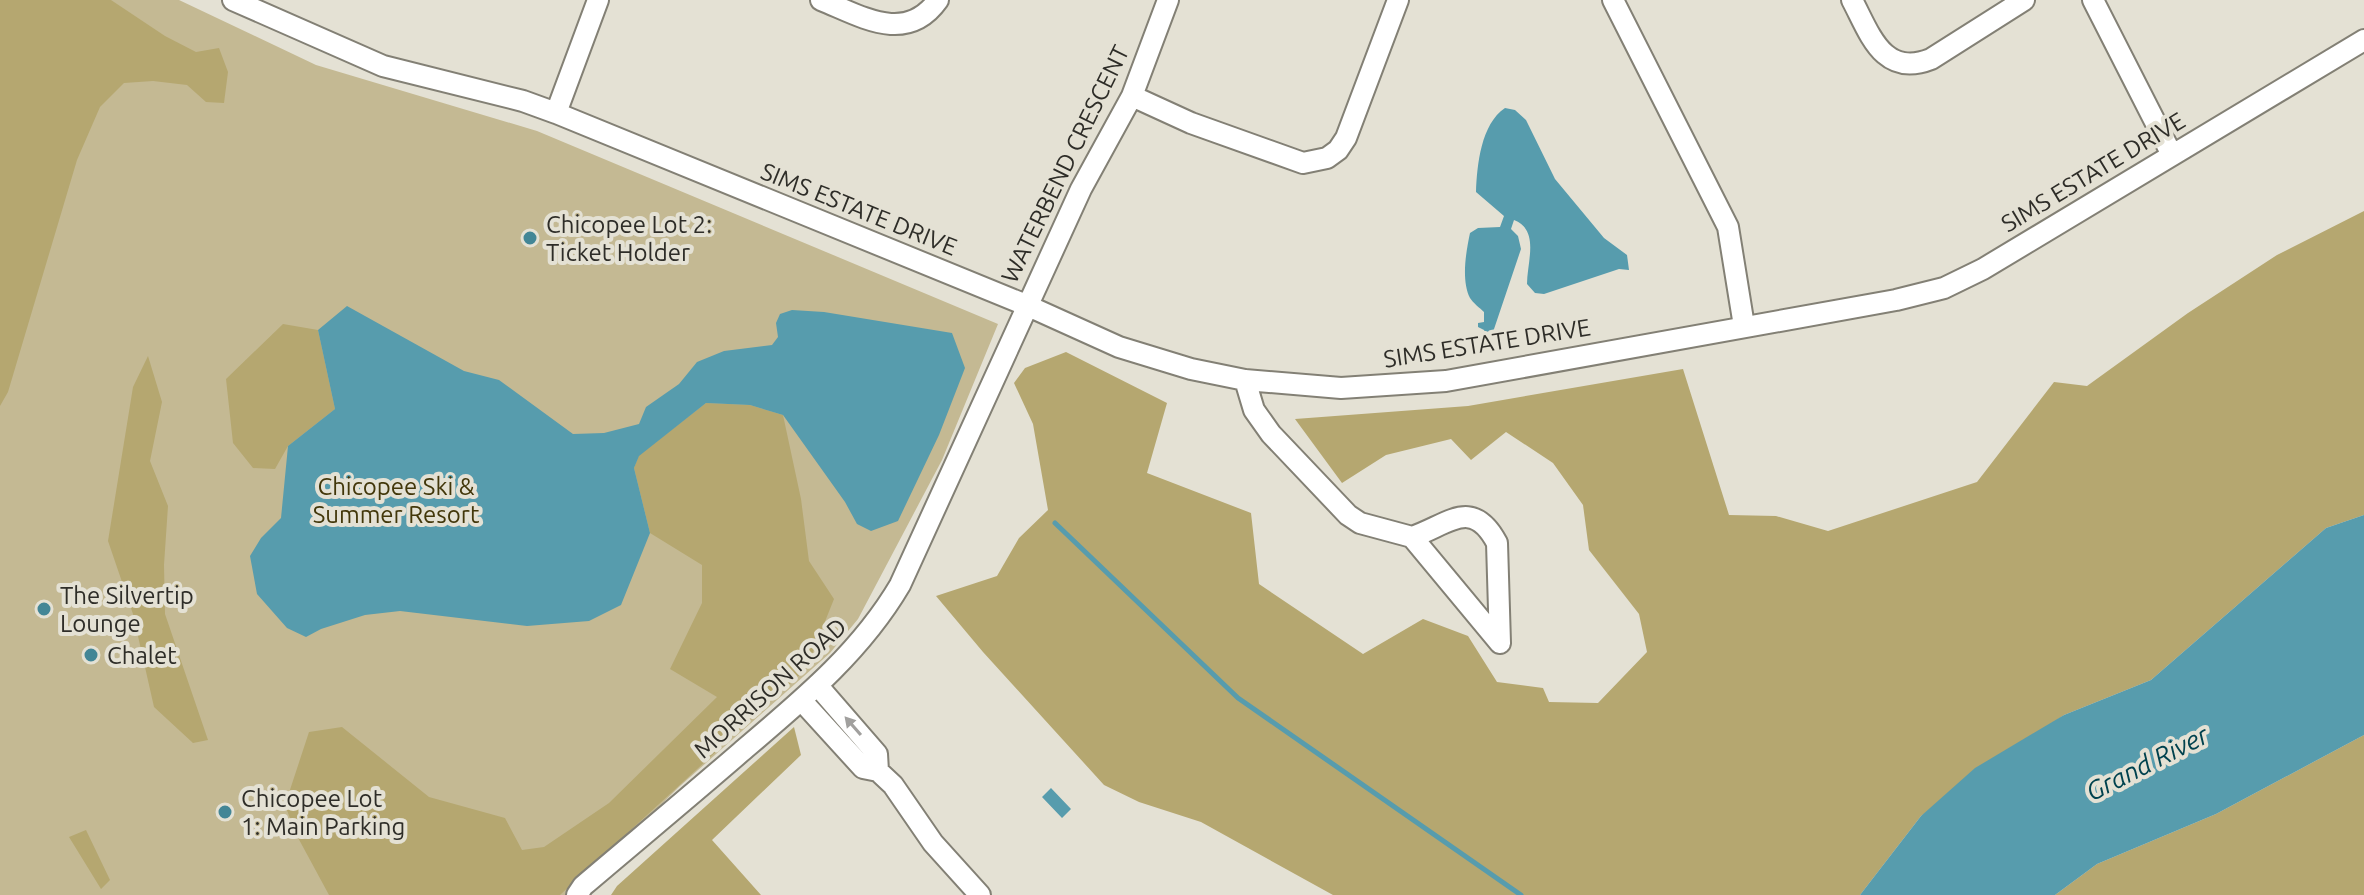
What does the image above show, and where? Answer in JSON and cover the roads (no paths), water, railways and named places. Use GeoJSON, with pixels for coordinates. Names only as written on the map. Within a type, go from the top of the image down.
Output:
{"type":"FeatureCollection","features":[{"type":"Feature","properties":{"kind":"street","name":"SIMS ESTATE DRIVE"},"geometry":{"type":"LineString","coordinates":[[233,0],[383,66],[523,101],[556,113],[1026,305],[1133,352],[1191,369],[1245,380],[1341,388],[1446,381],[1896,300],[1944,288],[1983,269],[2364,40]]}},
{"type":"Feature","properties":{"kind":"street"},"geometry":{"type":"LineString","coordinates":[[556,113],[598,0]]}},
{"type":"Feature","properties":{"kind":"street"},"geometry":{"type":"LineString","coordinates":[[821,0],[875,22],[894,25],[916,21],[938,0]]}},
{"type":"Feature","properties":{"kind":"street","name":"WATERBEND CRESCENT"},"geometry":{"type":"LineString","coordinates":[[1026,305],[1081,189],[1132,96],[1168,0]]}},
{"type":"Feature","properties":{"kind":"street"},"geometry":{"type":"LineString","coordinates":[[1132,96],[1191,123],[1294,161],[1319,162],[1338,150],[1346,138],[1398,0]]}},
{"type":"Feature","properties":{"kind":"street"},"geometry":{"type":"LineString","coordinates":[[1613,0],[1728,227],[1744,326]]}},
{"type":"Feature","properties":{"kind":"street"},"geometry":{"type":"LineString","coordinates":[[1852,0],[1880,50],[1893,60],[1916,63],[1931,59],[2024,0]]}},
{"type":"Feature","properties":{"kind":"street"},"geometry":{"type":"LineString","coordinates":[[2093,0],[2172,155]]}},
{"type":"Feature","properties":{"kind":"street","name":"MORRISON ROAD"},"geometry":{"type":"LineString","coordinates":[[577,895],[583,886],[818,686],[869,633],[900,585],[1026,305]]}},
{"type":"Feature","properties":{"kind":"street"},"geometry":{"type":"LineString","coordinates":[[1245,380],[1254,410],[1262,422],[1348,515],[1360,523],[1412,537],[1434,530],[1449,518],[1463,516],[1478,518],[1489,528],[1497,543],[1500,643],[1412,537]]}},
{"type":"Feature","properties":{"kind":"street"},"geometry":{"type":"LineString","coordinates":[[818,686],[877,754],[878,771]]}},
{"type":"Feature","properties":{"kind":"street"},"geometry":{"type":"LineString","coordinates":[[801,700],[863,768],[878,771],[893,785],[933,843],[980,895]]}},
{"type":"Feature","properties":{"kind":"water"},"geometry":{"type":"Polygon","coordinates":[[[1505,108],[1515,110],[1526,120],[1555,179],[1604,238],[1627,255],[1629,270],[1619,269],[1544,294],[1535,293],[1527,284],[1530,239],[1522,225],[1514,220],[1511,229],[1518,236],[1521,249],[1492,335],[1487,336],[1478,327],[1478,323],[1484,322],[1484,312],[1467,291],[1465,266],[1470,233],[1478,228],[1500,227],[1504,216],[1476,192],[1479,158],[1486,134],[1490,124],[1505,108]]]}},
{"type":"Feature","properties":{"kind":"water"},"geometry":{"type":"Polygon","coordinates":[[[347,306],[464,371],[499,380],[573,434],[604,433],[639,424],[646,407],[679,384],[697,362],[724,351],[772,345],[778,337],[776,323],[780,314],[792,310],[824,312],[952,333],[965,368],[939,435],[898,521],[871,531],[857,524],[845,502],[783,415],[750,405],[706,403],[639,456],[634,468],[650,533],[621,605],[589,621],[527,626],[400,611],[365,615],[306,637],[287,628],[257,594],[250,556],[261,538],[281,518],[288,446],[335,409],[318,330],[347,306]]]}},
{"type":"Feature","properties":{"kind":"water","name":"Grand River"},"geometry":{"type":"Polygon","coordinates":[[[2364,515],[2364,735],[2216,814],[2097,864],[2055,895],[1860,895],[1921,816],[1975,768],[2064,715],[2151,680],[2326,528],[2364,515]]]}},
{"type":"Feature","properties":{"kind":"water"},"geometry":{"type":"Polygon","coordinates":[[[1051,788],[1071,809],[1062,818],[1042,797],[1051,788]]]}},
{"type":"Feature","properties":{"kind":"waterway"},"geometry":{"type":"LineString","coordinates":[[1055,523],[1238,698],[1521,895]]}},
{"type":"Feature","properties":{"kind":"place","name":"Chicopee Lot 2: Ticket Holder"},"geometry":{"type":"Point","coordinates":[530,238]}},
{"type":"Feature","properties":{"kind":"place","name":"The Silvertip Lounge"},"geometry":{"type":"Point","coordinates":[44,609]}},
{"type":"Feature","properties":{"kind":"place","name":"Chalet"},"geometry":{"type":"Point","coordinates":[91,655]}},
{"type":"Feature","properties":{"kind":"place","name":"Chicopee Lot 1: Main Parking"},"geometry":{"type":"Point","coordinates":[225,812]}},
{"type":"Feature","properties":{"kind":"park label","name":"Chicopee Ski & Summer Resort"},"geometry":{"type":"Point","coordinates":[396,500]}}]}
